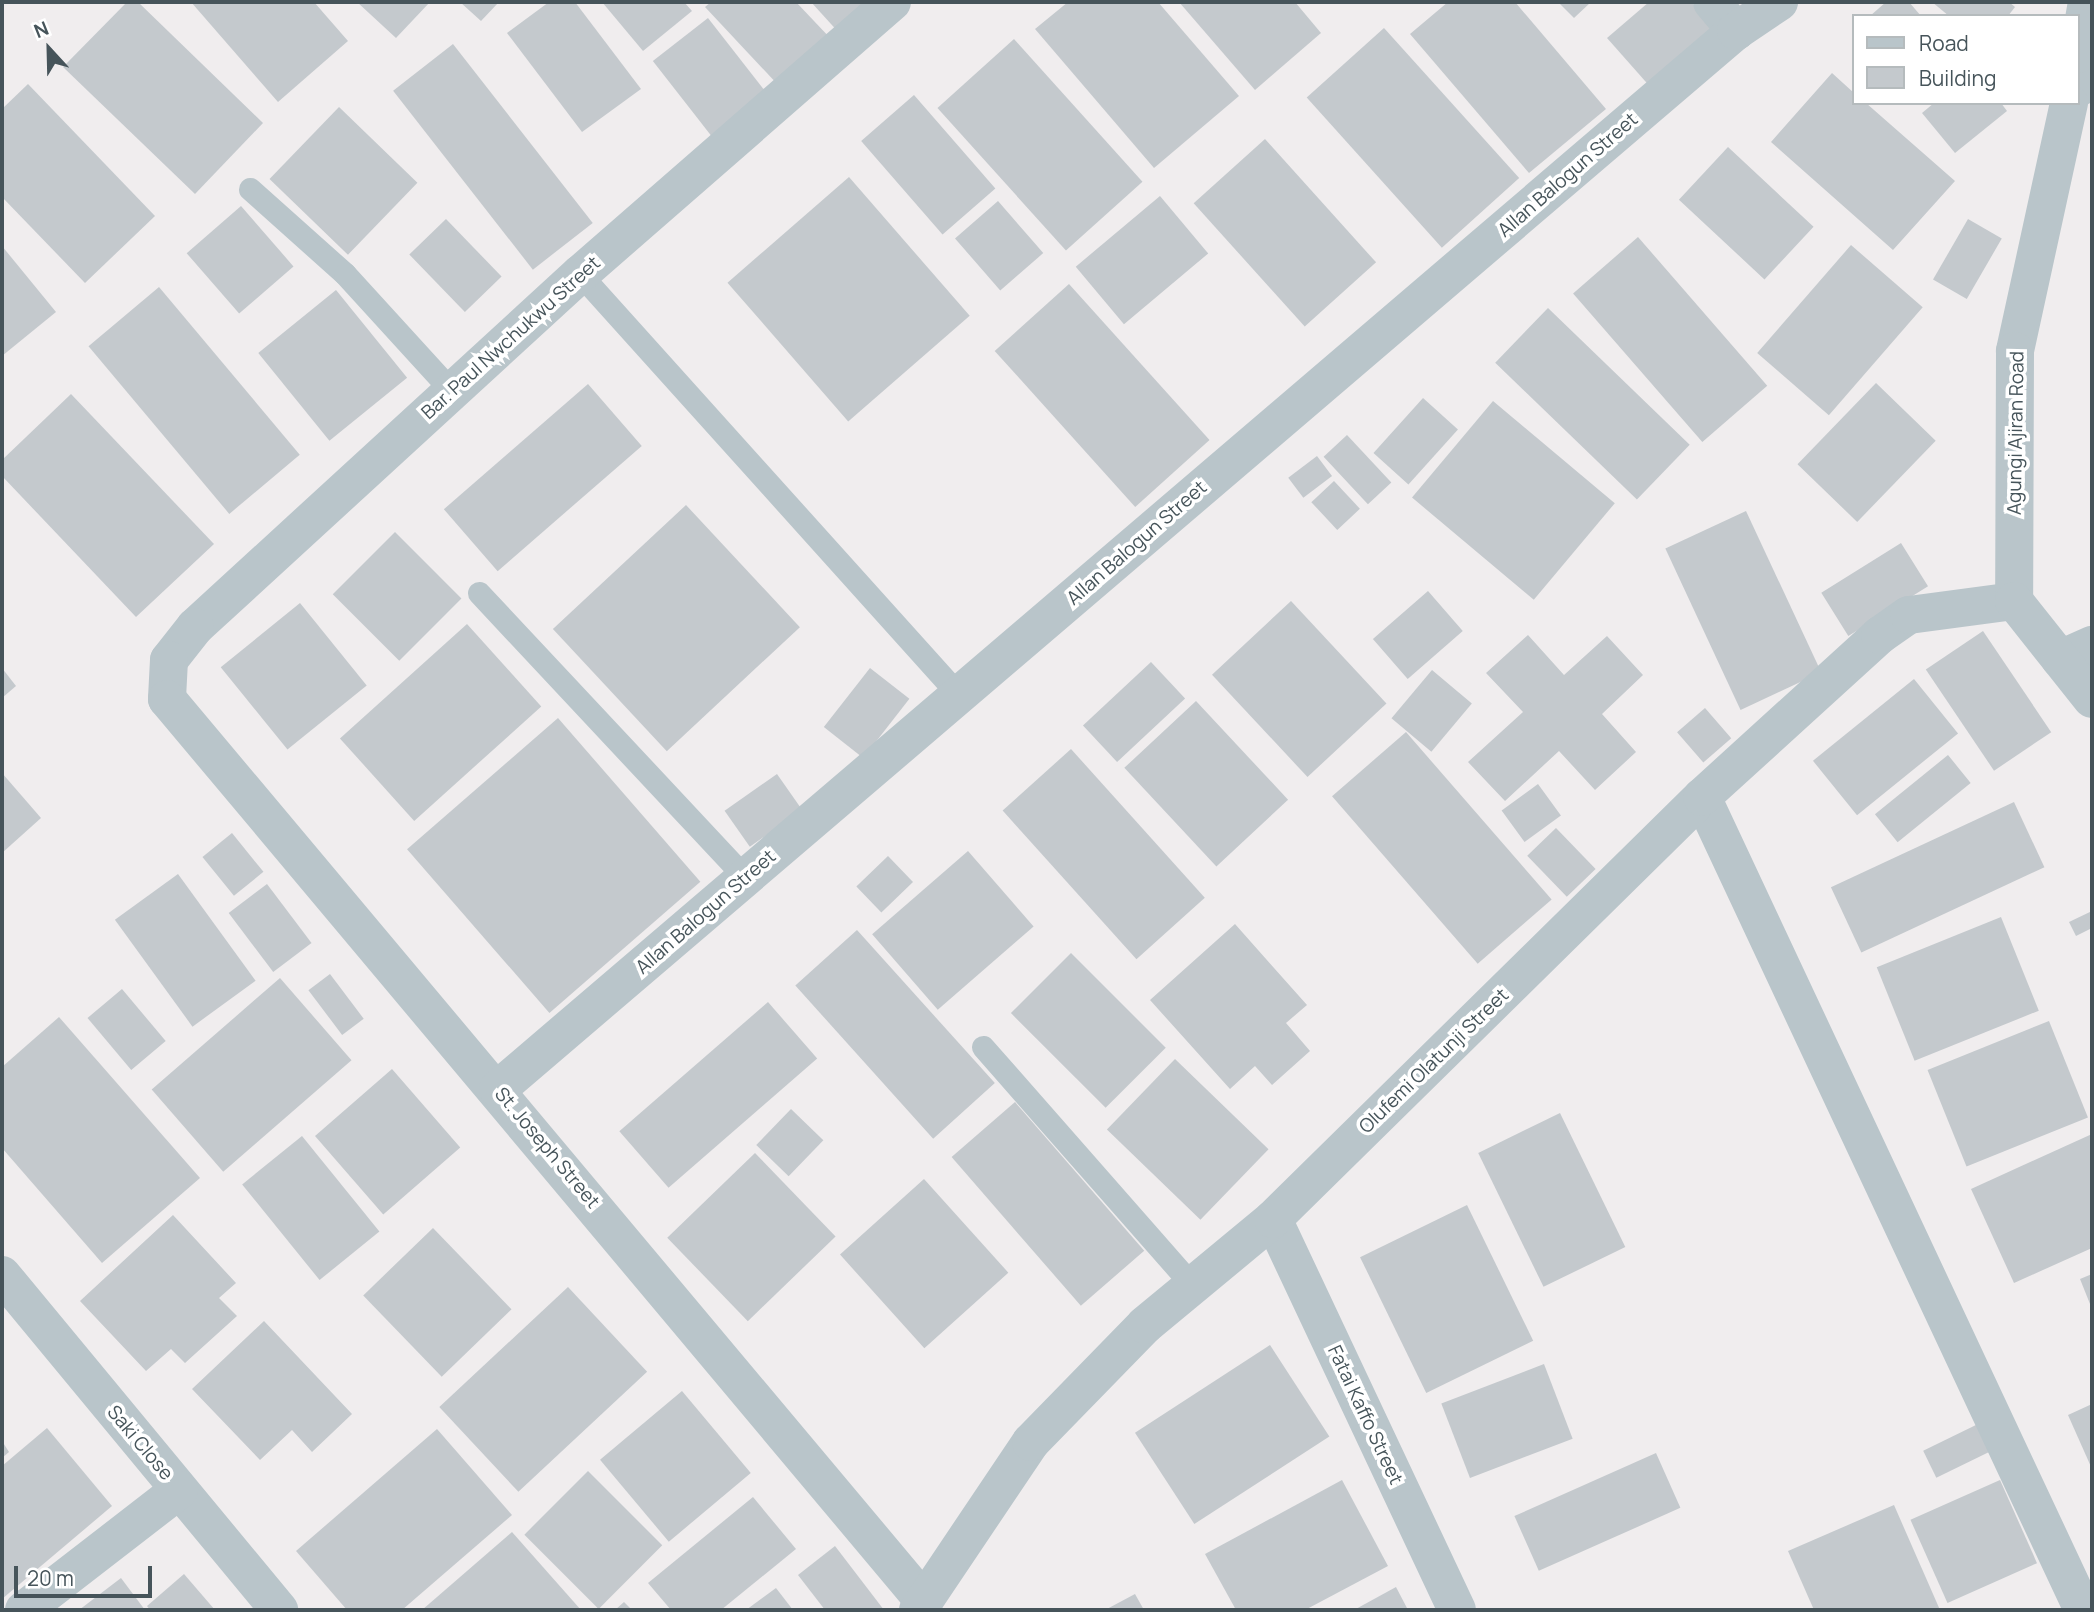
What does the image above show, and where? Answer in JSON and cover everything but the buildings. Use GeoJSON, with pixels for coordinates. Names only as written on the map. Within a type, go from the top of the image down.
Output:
{"type":"FeatureCollection","features":[{"type":"Feature","properties":{"kind":"street","name":"Bar. Paul Nwchukwu Street"},"geometry":{"type":"LineString","coordinates":[[167,699],[169,660],[195,627],[580,274],[892,2]]}},
{"type":"Feature","properties":{"kind":"street"},"geometry":{"type":"LineString","coordinates":[[1712,2],[1736,31]]}},
{"type":"Feature","properties":{"kind":"street","name":"Allan Balogun Street"},"geometry":{"type":"LineString","coordinates":[[498,1089],[1736,31],[1779,2]]}},
{"type":"Feature","properties":{"kind":"street"},"geometry":{"type":"LineString","coordinates":[[2080,42],[2087,2]]}},
{"type":"Feature","properties":{"kind":"street","name":"Agungi Ajiran Road"},"geometry":{"type":"LineString","coordinates":[[2014,601],[2015,351],[2069,105]]}},
{"type":"Feature","properties":{"kind":"street"},"geometry":{"type":"LineString","coordinates":[[2014,601],[2076,652],[2092,699]]}},
{"type":"Feature","properties":{"kind":"street","name":"Olufemi Olatunji Street"},"geometry":{"type":"LineString","coordinates":[[921,1605],[1031,1442],[1145,1325],[1273,1219],[1702,797],[1880,635],[1909,615],[2014,601]]}},
{"type":"Feature","properties":{"kind":"street","name":"St. Joseph Street"},"geometry":{"type":"LineString","coordinates":[[167,699],[498,1089],[921,1605]]}},
{"type":"Feature","properties":{"kind":"street"},"geometry":{"type":"LineString","coordinates":[[1702,797],[2083,1610]]}},
{"type":"Feature","properties":{"kind":"street","name":"Fatai Kaffo Street"},"geometry":{"type":"LineString","coordinates":[[1273,1219],[1457,1610]]}},
{"type":"Feature","properties":{"kind":"street","name":"Saki Close"},"geometry":{"type":"LineString","coordinates":[[2,1275],[279,1610]]}},
{"type":"Feature","properties":{"kind":"street"},"geometry":{"type":"LineString","coordinates":[[24,1610],[179,1490]]}},
{"type":"Feature","properties":{"kind":"lane"},"geometry":{"type":"LineString","coordinates":[[250,189],[345,274],[452,391]]}},
{"type":"Feature","properties":{"kind":"lane"},"geometry":{"type":"LineString","coordinates":[[580,274],[959,695]]}},
{"type":"Feature","properties":{"kind":"lane"},"geometry":{"type":"LineString","coordinates":[[479,593],[746,878]]}},
{"type":"Feature","properties":{"kind":"lane"},"geometry":{"type":"LineString","coordinates":[[983,1047],[1193,1286]]}}]}
